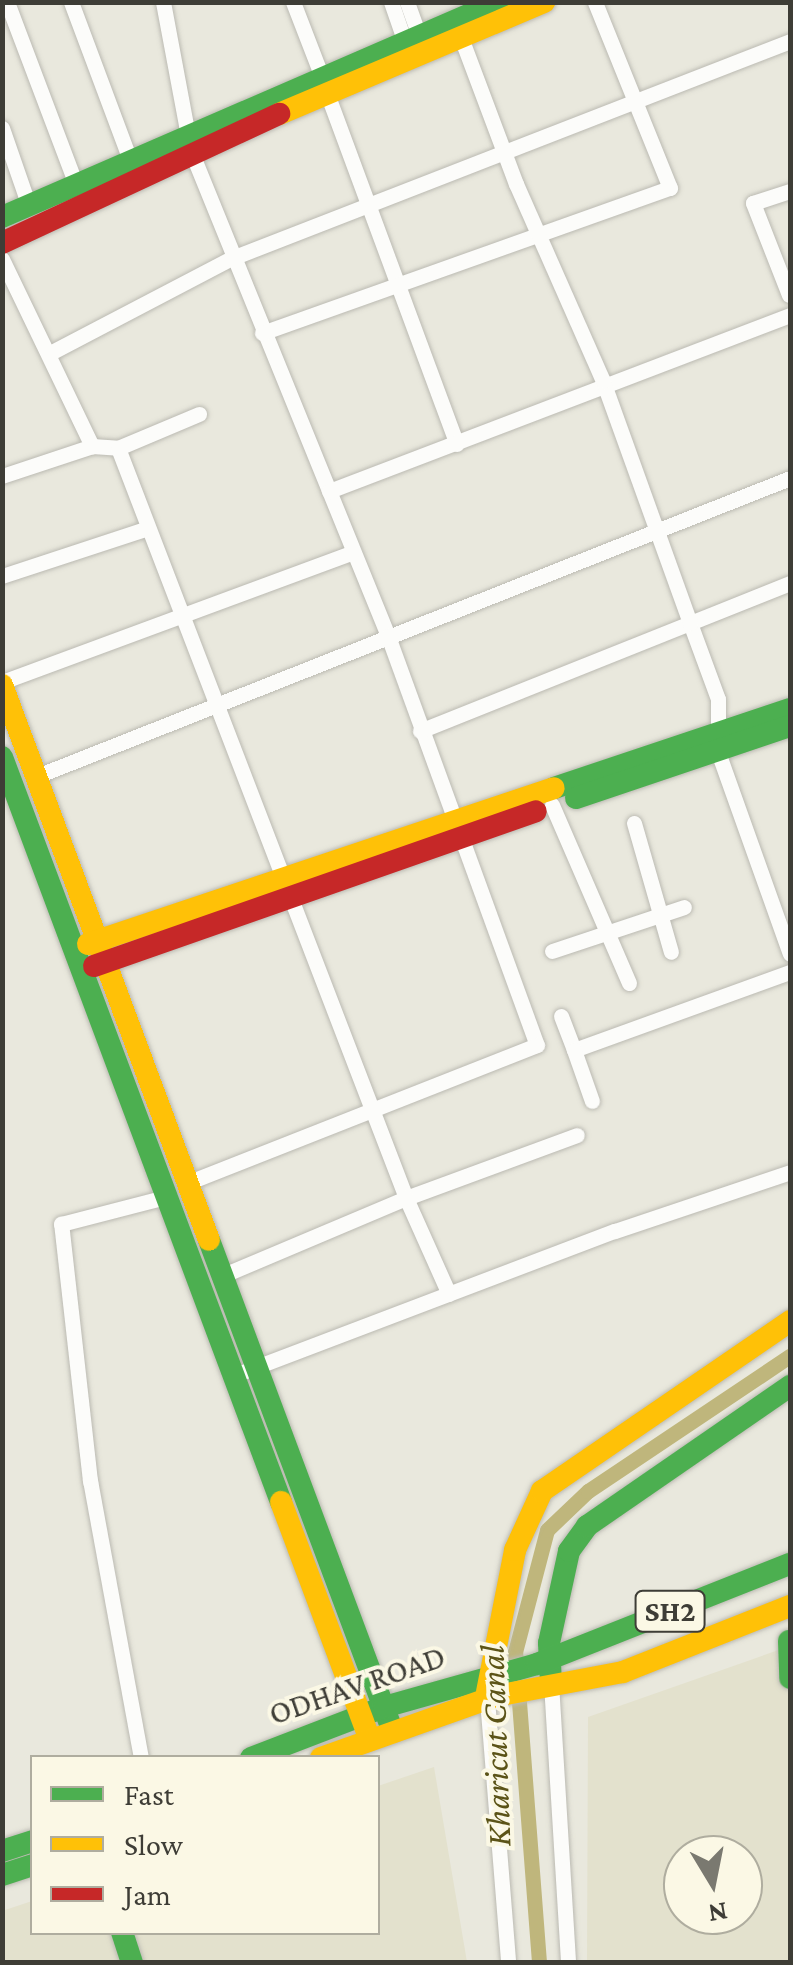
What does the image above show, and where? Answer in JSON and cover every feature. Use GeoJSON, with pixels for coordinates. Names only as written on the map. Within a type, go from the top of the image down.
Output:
{"type":"FeatureCollection","features":[{"type":"Feature","properties":{"kind":"street"},"geometry":{"type":"LineString","coordinates":[[7,2],[76,185]]}},
{"type":"Feature","properties":{"kind":"street"},"geometry":{"type":"LineString","coordinates":[[70,2],[130,160]]}},
{"type":"Feature","properties":{"kind":"street"},"geometry":{"type":"LineString","coordinates":[[164,2],[190,142],[262,333],[388,636],[455,830],[536,1045],[192,1181]]}},
{"type":"Feature","properties":{"kind":"street"},"geometry":{"type":"LineString","coordinates":[[293,2],[402,282],[458,444]]}},
{"type":"Feature","properties":{"kind":"street"},"geometry":{"type":"LineString","coordinates":[[391,2],[415,47]]}},
{"type":"Feature","properties":{"kind":"street"},"geometry":{"type":"LineString","coordinates":[[407,2],[415,47]]}},
{"type":"Feature","properties":{"kind":"street"},"geometry":{"type":"LineString","coordinates":[[415,47],[461,38],[544,2]]}},
{"type":"Feature","properties":{"kind":"street"},"geometry":{"type":"LineString","coordinates":[[262,333],[670,188],[596,2]]}},
{"type":"Feature","properties":{"kind":"street"},"geometry":{"type":"LineString","coordinates":[[2,243],[190,142],[415,47],[492,4]]}},
{"type":"Feature","properties":{"kind":"street"},"geometry":{"type":"LineString","coordinates":[[461,38],[503,149],[603,381],[658,529],[718,699],[717,743],[790,954]]}},
{"type":"Feature","properties":{"kind":"street"},"geometry":{"type":"LineString","coordinates":[[52,352],[232,258],[503,149],[790,41]]}},
{"type":"Feature","properties":{"kind":"street"},"geometry":{"type":"LineString","coordinates":[[2,128],[29,206]]}},
{"type":"Feature","properties":{"kind":"street"},"geometry":{"type":"LineString","coordinates":[[2,217],[130,160],[190,142]]}},
{"type":"Feature","properties":{"kind":"street"},"geometry":{"type":"LineString","coordinates":[[788,295],[753,202],[790,191]]}},
{"type":"Feature","properties":{"kind":"street"},"geometry":{"type":"LineString","coordinates":[[2,259],[52,352],[92,446]]}},
{"type":"Feature","properties":{"kind":"street"},"geometry":{"type":"LineString","coordinates":[[329,490],[458,444],[603,381],[790,315]]}},
{"type":"Feature","properties":{"kind":"street"},"geometry":{"type":"LineString","coordinates":[[2,476],[92,446],[118,448],[198,414]]}},
{"type":"Feature","properties":{"kind":"street"},"geometry":{"type":"LineString","coordinates":[[118,448],[178,617],[288,887],[406,1198],[449,1294]]}},
{"type":"Feature","properties":{"kind":"street"},"geometry":{"type":"LineString","coordinates":[[37,776],[790,478]]}},
{"type":"Feature","properties":{"kind":"street"},"geometry":{"type":"LineString","coordinates":[[2,576],[145,529]]}},
{"type":"Feature","properties":{"kind":"street"},"geometry":{"type":"LineString","coordinates":[[351,553],[2,684],[192,1181],[393,1732]]}},
{"type":"Feature","properties":{"kind":"street"},"geometry":{"type":"LineString","coordinates":[[420,731],[790,584]]}},
{"type":"Feature","properties":{"kind":"street"},"geometry":{"type":"LineString","coordinates":[[455,830],[552,805],[717,743],[790,709]]}},
{"type":"Feature","properties":{"kind":"street"},"geometry":{"type":"LineString","coordinates":[[75,948],[104,950],[717,743],[790,726]]}},
{"type":"Feature","properties":{"kind":"street"},"geometry":{"type":"LineString","coordinates":[[2,756],[370,1740]]}},
{"type":"Feature","properties":{"kind":"street"},"geometry":{"type":"LineString","coordinates":[[552,805],[628,982]]}},
{"type":"Feature","properties":{"kind":"street"},"geometry":{"type":"LineString","coordinates":[[634,824],[671,952]]}},
{"type":"Feature","properties":{"kind":"street"},"geometry":{"type":"LineString","coordinates":[[552,951],[684,907]]}},
{"type":"Feature","properties":{"kind":"street"},"geometry":{"type":"LineString","coordinates":[[84,970],[104,950]]}},
{"type":"Feature","properties":{"kind":"street"},"geometry":{"type":"LineString","coordinates":[[574,1050],[790,972]]}},
{"type":"Feature","properties":{"kind":"street"},"geometry":{"type":"LineString","coordinates":[[561,1016],[592,1101]]}},
{"type":"Feature","properties":{"kind":"street"},"geometry":{"type":"LineString","coordinates":[[226,1274],[406,1198],[578,1135]]}},
{"type":"Feature","properties":{"kind":"street"},"geometry":{"type":"LineString","coordinates":[[235,1375],[790,1172]]}},
{"type":"Feature","properties":{"kind":"street"},"geometry":{"type":"LineString","coordinates":[[140,1755],[90,1481],[61,1224],[169,1196]]}},
{"type":"Feature","properties":{"kind":"street"},"geometry":{"type":"LineString","coordinates":[[508,1962],[490,1690],[514,1550],[542,1492],[790,1321]]}},
{"type":"Feature","properties":{"kind":"street"},"geometry":{"type":"LineString","coordinates":[[568,1962],[543,1673],[569,1551],[586,1526],[790,1386]]}},
{"type":"Feature","properties":{"kind":"street","name":"SH2"},"geometry":{"type":"LineString","coordinates":[[490,1690],[543,1673],[790,1564]]}},
{"type":"Feature","properties":{"kind":"street"},"geometry":{"type":"LineString","coordinates":[[785,1608],[790,1678]]}},
{"type":"Feature","properties":{"kind":"street","name":"SH2"},"geometry":{"type":"LineString","coordinates":[[543,1673],[623,1672],[785,1608]]}},
{"type":"Feature","properties":{"kind":"street","name":"ODHAV ROAD"},"geometry":{"type":"LineString","coordinates":[[259,1755],[384,1707],[490,1690]]}},
{"type":"Feature","properties":{"kind":"street","name":"ODHAV ROAD"},"geometry":{"type":"LineString","coordinates":[[330,1755],[490,1690]]}},
{"type":"Feature","properties":{"kind":"street"},"geometry":{"type":"LineString","coordinates":[[2,1851],[30,1842]]}},
{"type":"Feature","properties":{"kind":"street"},"geometry":{"type":"LineString","coordinates":[[2,1875],[30,1865]]}},
{"type":"Feature","properties":{"kind":"street"},"geometry":{"type":"LineString","coordinates":[[123,1935],[132,1962]]}},
{"type":"Feature","properties":{"kind":"street"},"geometry":{"type":"LineString","coordinates":[[136,1935],[145,1962]]}},
{"type":"Feature","properties":{"kind":"shaded area"},"geometry":{"type":"Polygon","coordinates":[[[790,1646],[790,1962],[587,1962],[588,1717],[790,1646]]]}},
{"type":"Feature","properties":{"kind":"shaded area"},"geometry":{"type":"Polygon","coordinates":[[[434,1767],[467,1962],[3,1962],[2,1911],[30,1902],[30,1935],[380,1935],[380,1785],[434,1767]]]}},
{"type":"Feature","properties":{"kind":"waterway","name":"Kharicut Canal"},"geometry":{"type":"LineString","coordinates":[[539,1962],[515,1652],[547,1530],[588,1491],[790,1356]]}},
{"type":"Feature","properties":{"kind":"traffic: fast"},"geometry":{"type":"LineString","coordinates":[[2,217],[498,2]]}},
{"type":"Feature","properties":{"kind":"traffic: fast"},"geometry":{"type":"LineString","coordinates":[[554,788],[790,709]]}},
{"type":"Feature","properties":{"kind":"traffic: fast"},"geometry":{"type":"LineString","coordinates":[[576,798],[790,726]]}},
{"type":"Feature","properties":{"kind":"traffic: fast"},"geometry":{"type":"LineString","coordinates":[[2,757],[281,1502]]}},
{"type":"Feature","properties":{"kind":"traffic: fast"},"geometry":{"type":"LineString","coordinates":[[209,1240],[393,1732]]}},
{"type":"Feature","properties":{"kind":"traffic: fast"},"geometry":{"type":"LineString","coordinates":[[551,1683],[549,1643],[569,1551],[587,1526],[790,1386]]}},
{"type":"Feature","properties":{"kind":"traffic: fast"},"geometry":{"type":"LineString","coordinates":[[259,1755],[384,1707],[537,1664],[790,1564]]}},
{"type":"Feature","properties":{"kind":"traffic: fast"},"geometry":{"type":"LineString","coordinates":[[789,1641],[790,1678]]}},
{"type":"Feature","properties":{"kind":"traffic: fast"},"geometry":{"type":"LineString","coordinates":[[2,1851],[30,1842]]}},
{"type":"Feature","properties":{"kind":"traffic: fast"},"geometry":{"type":"LineString","coordinates":[[2,1875],[30,1866]]}},
{"type":"Feature","properties":{"kind":"traffic: fast"},"geometry":{"type":"LineString","coordinates":[[123,1935],[132,1962]]}},
{"type":"Feature","properties":{"kind":"traffic: slow"},"geometry":{"type":"LineString","coordinates":[[279,114],[544,2]]}},
{"type":"Feature","properties":{"kind":"traffic: slow"},"geometry":{"type":"LineString","coordinates":[[2,685],[209,1240]]}},
{"type":"Feature","properties":{"kind":"traffic: slow"},"geometry":{"type":"LineString","coordinates":[[88,944],[554,788]]}},
{"type":"Feature","properties":{"kind":"traffic: slow"},"geometry":{"type":"LineString","coordinates":[[487,1692],[515,1550],[542,1491],[790,1321]]}},
{"type":"Feature","properties":{"kind":"traffic: slow"},"geometry":{"type":"LineString","coordinates":[[281,1502],[367,1732]]}},
{"type":"Feature","properties":{"kind":"traffic: slow"},"geometry":{"type":"LineString","coordinates":[[329,1755],[496,1696],[623,1672],[790,1606]]}},
{"type":"Feature","properties":{"kind":"traffic: jam"},"geometry":{"type":"LineString","coordinates":[[2,243],[279,114]]}},
{"type":"Feature","properties":{"kind":"traffic: jam"},"geometry":{"type":"LineString","coordinates":[[94,966],[536,811]]}}]}
